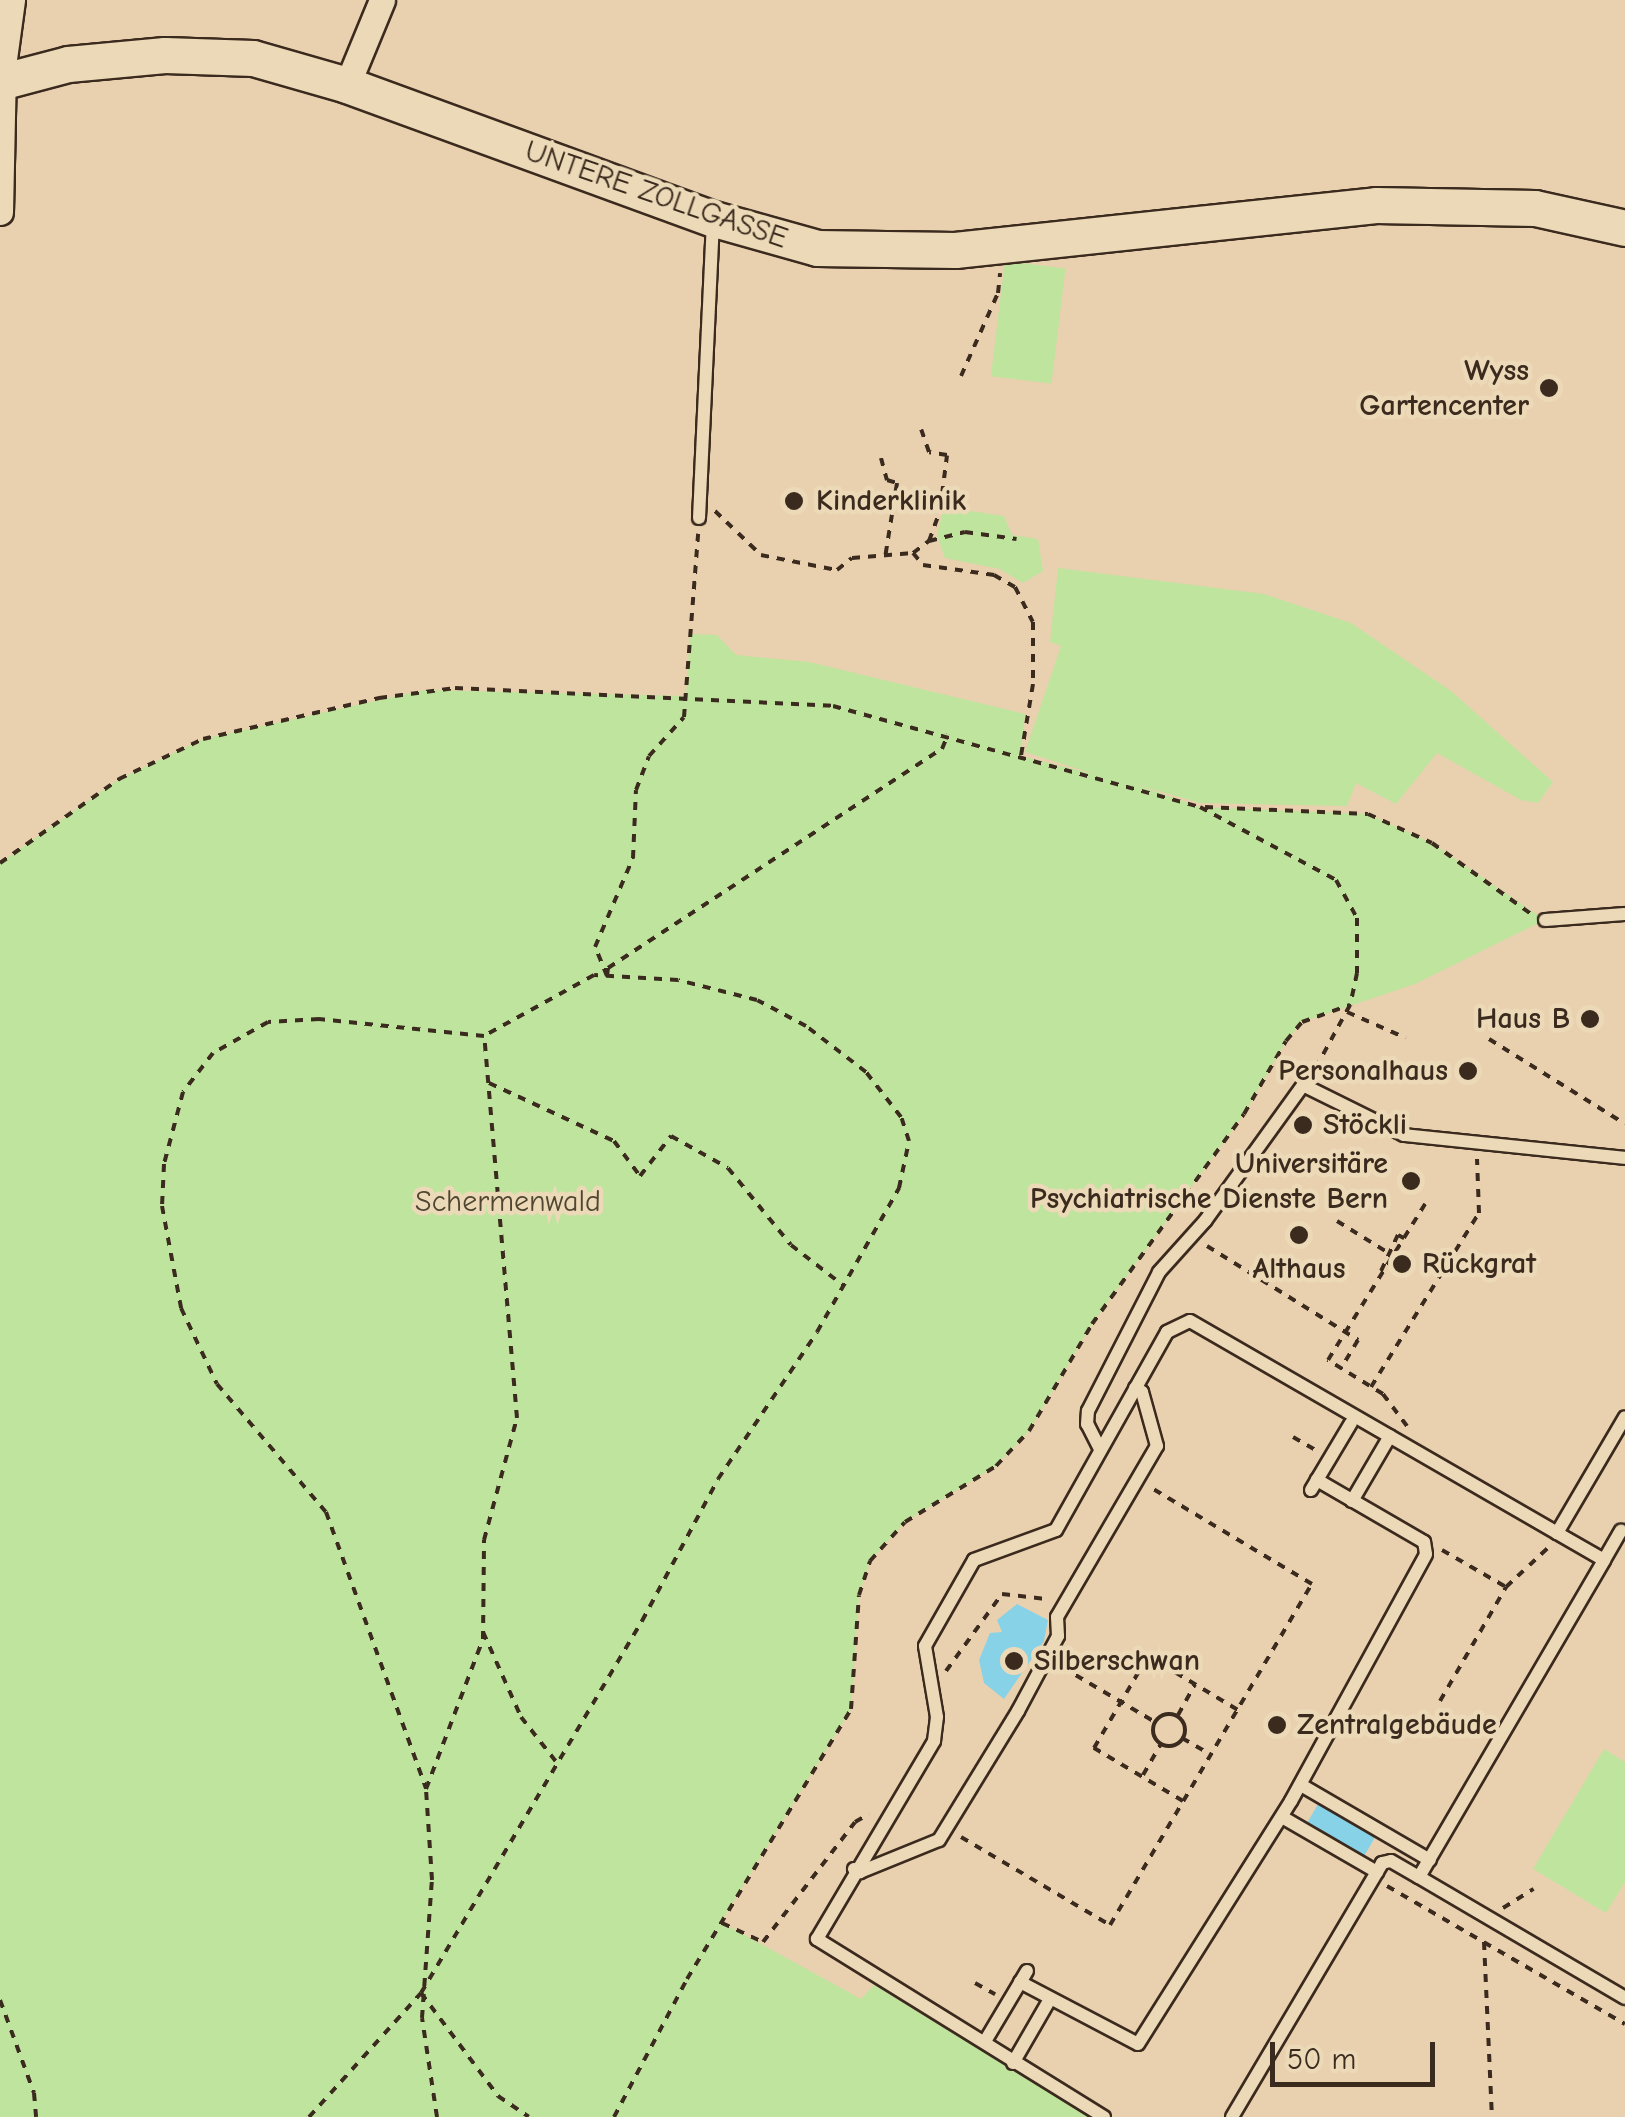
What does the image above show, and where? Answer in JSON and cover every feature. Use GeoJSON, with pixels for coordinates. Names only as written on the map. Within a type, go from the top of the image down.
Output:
{"type":"FeatureCollection","features":[{"type":"Feature","properties":{"kind":"street"},"geometry":{"type":"LineString","coordinates":[[0,212],[1,81],[12,0]]}},
{"type":"Feature","properties":{"kind":"street"},"geometry":{"type":"LineString","coordinates":[[347,84],[377,2]]}},
{"type":"Feature","properties":{"kind":"street","name":"UNTERE ZOLLGASSE"},"geometry":{"type":"LineString","coordinates":[[1,81],[68,64],[164,55],[253,58],[347,84],[714,219],[844,250],[1003,245],[1376,205],[1534,208],[1625,228]]}},
{"type":"Feature","properties":{"kind":"lane"},"geometry":{"type":"LineString","coordinates":[[699,512],[714,219]]}},
{"type":"Feature","properties":{"kind":"lane"},"geometry":{"type":"LineString","coordinates":[[1545,920],[1625,914]]}},
{"type":"Feature","properties":{"kind":"lane"},"geometry":{"type":"LineString","coordinates":[[1100,1449],[1087,1424],[1088,1411],[1159,1272],[1306,1083],[1395,1133],[1475,1145],[1625,1158]]}},
{"type":"Feature","properties":{"kind":"lane"},"geometry":{"type":"LineString","coordinates":[[1104,2117],[819,1945],[819,1930],[934,1741],[925,1646],[963,1574],[986,1552],[1056,1530],[1167,1332],[1190,1321],[1604,1560]]}},
{"type":"Feature","properties":{"kind":"lane"},"geometry":{"type":"LineString","coordinates":[[854,1869],[860,1872],[939,1840],[948,1829],[1045,1657],[1065,1604],[1158,1446],[1142,1392],[1135,1388]]}},
{"type":"Feature","properties":{"kind":"lane"},"geometry":{"type":"LineString","coordinates":[[1557,1533],[1625,1417]]}},
{"type":"Feature","properties":{"kind":"lane"},"geometry":{"type":"LineString","coordinates":[[987,2038],[1023,1976],[1050,1999],[1123,2042],[1144,2040],[1301,1785],[1334,1726],[1329,1723],[1423,1561],[1424,1542],[1352,1500],[1314,1485],[1351,1423]]}},
{"type":"Feature","properties":{"kind":"lane"},"geometry":{"type":"LineString","coordinates":[[1352,1500],[1390,1436]]}},
{"type":"Feature","properties":{"kind":"lane"},"geometry":{"type":"LineString","coordinates":[[1420,1877],[1622,1531]]}},
{"type":"Feature","properties":{"kind":"lane"},"geometry":{"type":"LineString","coordinates":[[1301,1785],[1430,1860]]}},
{"type":"Feature","properties":{"kind":"lane"},"geometry":{"type":"LineString","coordinates":[[1282,1817],[1375,1875]]}},
{"type":"Feature","properties":{"kind":"lane"},"geometry":{"type":"LineString","coordinates":[[1232,2117],[1375,1875],[1388,1860],[1625,1998]]}},
{"type":"Feature","properties":{"kind":"lane"},"geometry":{"type":"LineString","coordinates":[[1013,2062],[1050,1999]]}},
{"type":"Feature","properties":{"kind":"path"},"geometry":{"type":"LineString","coordinates":[[961,376],[998,293],[1003,245]]}},
{"type":"Feature","properties":{"kind":"path"},"geometry":{"type":"LineString","coordinates":[[921,429],[929,452],[947,455],[930,541]]}},
{"type":"Feature","properties":{"kind":"path"},"geometry":{"type":"LineString","coordinates":[[881,458],[887,480],[897,483],[885,558]]}},
{"type":"Feature","properties":{"kind":"path"},"geometry":{"type":"LineString","coordinates":[[607,976],[595,947],[633,858],[636,790],[648,756],[684,717],[699,512],[726,514],[762,555],[837,570],[852,558],[913,553],[930,541],[965,532],[1017,539]]}},
{"type":"Feature","properties":{"kind":"path"},"geometry":{"type":"LineString","coordinates":[[913,553],[924,566],[994,575],[1015,587],[1032,611],[1033,684],[1021,756]]}},
{"type":"Feature","properties":{"kind":"path"},"geometry":{"type":"LineString","coordinates":[[0,862],[119,779],[203,739],[425,690],[686,696],[833,706],[948,734],[1200,807],[1324,872],[1345,891],[1360,934],[1350,1006],[1306,1083]]}},
{"type":"Feature","properties":{"kind":"path"},"geometry":{"type":"LineString","coordinates":[[607,976],[608,968],[942,749],[948,734]]}},
{"type":"Feature","properties":{"kind":"path"},"geometry":{"type":"LineString","coordinates":[[1200,807],[1368,814],[1432,842],[1545,920]]}},
{"type":"Feature","properties":{"kind":"path"},"geometry":{"type":"LineString","coordinates":[[309,2117],[421,1993],[558,1764],[718,1479],[844,1286],[908,1164],[901,1117],[866,1072],[779,1010],[678,980],[607,976],[575,981],[484,1036],[319,1019],[268,1022],[197,1067],[183,1092],[164,1164],[162,1206],[181,1308],[217,1384],[326,1512],[426,1789],[432,1880],[421,1993],[438,2117]]}},
{"type":"Feature","properties":{"kind":"path"},"geometry":{"type":"LineString","coordinates":[[614,2117],[721,1923],[851,1709],[859,1595],[870,1561],[905,1522],[996,1466],[1029,1431],[1092,1324],[1244,1114],[1286,1041],[1302,1022],[1350,1006]]}},
{"type":"Feature","properties":{"kind":"path"},"geometry":{"type":"LineString","coordinates":[[1347,1012],[1406,1038]]}},
{"type":"Feature","properties":{"kind":"path"},"geometry":{"type":"LineString","coordinates":[[426,1789],[483,1632],[484,1540],[516,1418],[484,1036]]}},
{"type":"Feature","properties":{"kind":"path"},"geometry":{"type":"LineString","coordinates":[[1489,1038],[1625,1124]]}},
{"type":"Feature","properties":{"kind":"path"},"geometry":{"type":"LineString","coordinates":[[489,1083],[614,1141],[640,1176],[670,1136],[728,1168],[791,1245],[844,1286]]}},
{"type":"Feature","properties":{"kind":"path"},"geometry":{"type":"LineString","coordinates":[[1371,1387],[1479,1212],[1475,1145]]}},
{"type":"Feature","properties":{"kind":"path"},"geometry":{"type":"LineString","coordinates":[[1426,1204],[1328,1360],[1371,1387],[1434,1462]]}},
{"type":"Feature","properties":{"kind":"path"},"geometry":{"type":"LineString","coordinates":[[1336,1221],[1387,1252]]}},
{"type":"Feature","properties":{"kind":"path"},"geometry":{"type":"LineString","coordinates":[[1383,1272],[1377,1268],[1398,1235],[1404,1238]]}},
{"type":"Feature","properties":{"kind":"path"},"geometry":{"type":"LineString","coordinates":[[1190,1236],[1358,1340],[1341,1368]]}},
{"type":"Feature","properties":{"kind":"path"},"geometry":{"type":"LineString","coordinates":[[1240,1276],[1245,1270]]}},
{"type":"Feature","properties":{"kind":"path"},"geometry":{"type":"LineString","coordinates":[[1293,1437],[1330,1459]]}},
{"type":"Feature","properties":{"kind":"path"},"geometry":{"type":"LineString","coordinates":[[948,1829],[1110,1925],[1312,1584],[1138,1479]]}},
{"type":"Feature","properties":{"kind":"path"},"geometry":{"type":"LineString","coordinates":[[1424,1542],[1506,1587]]}},
{"type":"Feature","properties":{"kind":"path"},"geometry":{"type":"LineString","coordinates":[[1440,1701],[1506,1587],[1545,1554]]}},
{"type":"Feature","properties":{"kind":"path"},"geometry":{"type":"LineString","coordinates":[[931,1686],[1002,1594],[1065,1604]]}},
{"type":"Feature","properties":{"kind":"path"},"geometry":{"type":"LineString","coordinates":[[483,1632],[521,1717],[558,1764]]}},
{"type":"Feature","properties":{"kind":"path"},"geometry":{"type":"LineString","coordinates":[[1184,1800],[1094,1748],[1148,1656],[1238,1710]]}},
{"type":"Feature","properties":{"kind":"path"},"geometry":{"type":"LineString","coordinates":[[1045,1657],[1155,1722],[1161,1744]]}},
{"type":"Feature","properties":{"kind":"path"},"geometry":{"type":"LineString","coordinates":[[1155,1722],[1176,1716],[1195,1684]]}},
{"type":"Feature","properties":{"kind":"path"},"geometry":{"type":"LineString","coordinates":[[1176,1716],[1182,1738],[1211,1755]]}},
{"type":"Feature","properties":{"kind":"path"},"geometry":{"type":"LineString","coordinates":[[1142,1776],[1161,1744],[1182,1738]]}},
{"type":"Feature","properties":{"kind":"path"},"geometry":{"type":"LineString","coordinates":[[721,1923],[763,1942],[856,1822],[888,1814]]}},
{"type":"Feature","properties":{"kind":"path"},"geometry":{"type":"LineString","coordinates":[[1375,1875],[1625,2024]]}},
{"type":"Feature","properties":{"kind":"path"},"geometry":{"type":"LineString","coordinates":[[1488,1918],[1533,1889]]}},
{"type":"Feature","properties":{"kind":"path"},"geometry":{"type":"LineString","coordinates":[[1484,1942],[1492,2117]]}},
{"type":"Feature","properties":{"kind":"path"},"geometry":{"type":"LineString","coordinates":[[421,1993],[498,2096],[528,2117]]}},
{"type":"Feature","properties":{"kind":"path"},"geometry":{"type":"LineString","coordinates":[[0,2000],[34,2092],[36,2117]]}},
{"type":"Feature","properties":{"kind":"green space"},"geometry":{"type":"Polygon","coordinates":[[[1005,261],[1066,268],[1051,384],[991,376],[1005,261]]]}},
{"type":"Feature","properties":{"kind":"green space"},"geometry":{"type":"Polygon","coordinates":[[[944,507],[1004,516],[1012,535],[1038,539],[1043,571],[1023,583],[1000,569],[945,558],[937,535],[944,507]]]}},
{"type":"Feature","properties":{"kind":"green space","name":"Schermenwald"},"geometry":{"type":"Polygon","coordinates":[[[1058,568],[1264,594],[1351,623],[1451,691],[1553,782],[1538,803],[1521,800],[1437,753],[1396,804],[1356,783],[1347,806],[1200,803],[1134,784],[1200,807],[1368,814],[1432,843],[1545,920],[1415,984],[1302,1022],[1286,1041],[1244,1114],[1092,1324],[1029,1431],[996,1466],[905,1522],[870,1561],[859,1595],[851,1709],[721,1922],[861,1999],[874,1985],[1089,2117],[0,2117],[0,863],[119,779],[203,739],[425,690],[686,696],[690,634],[717,635],[736,655],[809,662],[1025,714],[1021,756],[1097,775],[1025,752],[1061,646],[1050,642],[1058,568]]]}},
{"type":"Feature","properties":{"kind":"green space"},"geometry":{"type":"Polygon","coordinates":[[[1604,1749],[1625,1762],[1625,1882],[1606,1913],[1533,1869],[1604,1749]]]}},
{"type":"Feature","properties":{"kind":"water"},"geometry":{"type":"Polygon","coordinates":[[[1017,1604],[1048,1620],[1044,1641],[1004,1699],[984,1683],[979,1660],[990,1633],[1002,1632],[997,1620],[1017,1604]]]}},
{"type":"Feature","properties":{"kind":"water"},"geometry":{"type":"Polygon","coordinates":[[[1318,1804],[1375,1837],[1364,1857],[1306,1824],[1318,1804]]]}},
{"type":"Feature","properties":{"kind":"place","name":"Wyss Gartencenter"},"geometry":{"type":"Point","coordinates":[1549,388]}},
{"type":"Feature","properties":{"kind":"place","name":"Kinderklinik"},"geometry":{"type":"Point","coordinates":[794,501]}},
{"type":"Feature","properties":{"kind":"place","name":"Haus B"},"geometry":{"type":"Point","coordinates":[1590,1019]}},
{"type":"Feature","properties":{"kind":"place","name":"Personalhaus"},"geometry":{"type":"Point","coordinates":[1468,1071]}},
{"type":"Feature","properties":{"kind":"place","name":"Stöckli"},"geometry":{"type":"Point","coordinates":[1303,1125]}},
{"type":"Feature","properties":{"kind":"place","name":"Universitäre Psychiatrische Dienste Bern"},"geometry":{"type":"Point","coordinates":[1411,1181]}},
{"type":"Feature","properties":{"kind":"place","name":"Althaus"},"geometry":{"type":"Point","coordinates":[1299,1235]}},
{"type":"Feature","properties":{"kind":"place","name":"Rückgrat"},"geometry":{"type":"Point","coordinates":[1402,1264]}},
{"type":"Feature","properties":{"kind":"place","name":"Silberschwan"},"geometry":{"type":"Point","coordinates":[1014,1661]}},
{"type":"Feature","properties":{"kind":"place","name":"Zentralgebäude"},"geometry":{"type":"Point","coordinates":[1277,1725]}}]}
